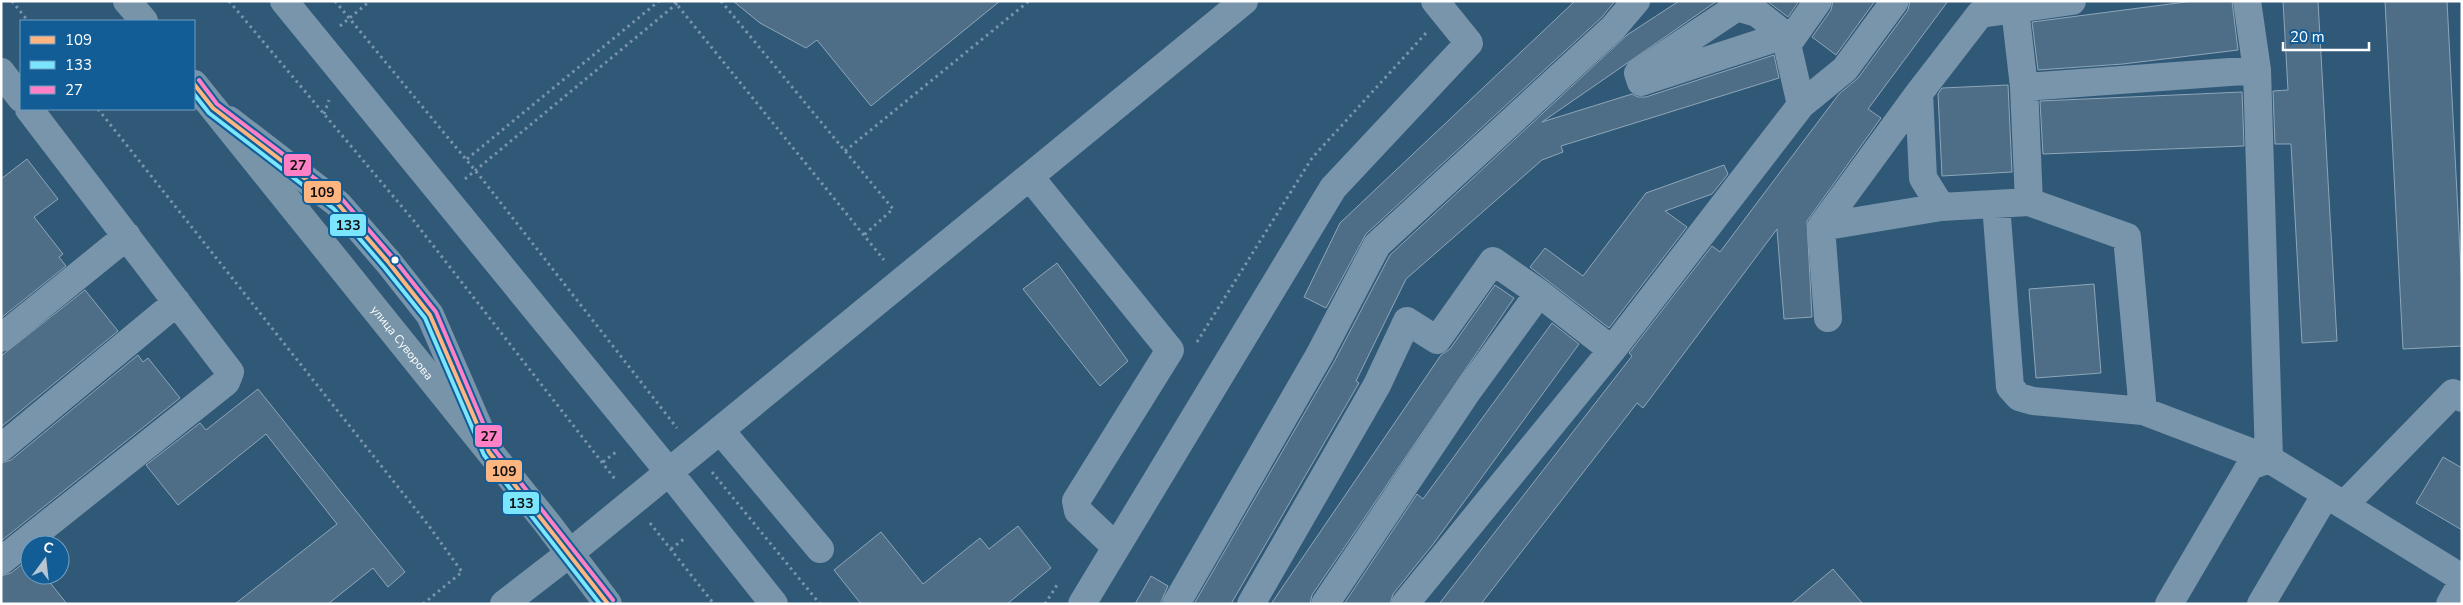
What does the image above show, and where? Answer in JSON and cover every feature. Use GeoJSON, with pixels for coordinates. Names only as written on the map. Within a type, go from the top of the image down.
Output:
{"type":"FeatureCollection","features":[{"type":"Feature","properties":{"kind":"main road"},"geometry":{"type":"LineString","coordinates":[[128,1],[143,20]]}},
{"type":"Feature","properties":{"kind":"main road","name":"улица Суворова"},"geometry":{"type":"LineString","coordinates":[[195,85],[570,553],[608,604]]}},
{"type":"Feature","properties":{"kind":"street"},"geometry":{"type":"LineString","coordinates":[[284,1],[669,472],[774,604]]}},
{"type":"Feature","properties":{"kind":"street"},"geometry":{"type":"LineString","coordinates":[[504,604],[570,553],[1244,1]]}},
{"type":"Feature","properties":{"kind":"street"},"geometry":{"type":"LineString","coordinates":[[1082,604],[1333,188],[1469,43],[1435,1]]}},
{"type":"Feature","properties":{"kind":"street"},"geometry":{"type":"LineString","coordinates":[[1176,604],[1320,354],[1378,246],[1613,28],[1636,1]]}},
{"type":"Feature","properties":{"kind":"street"},"geometry":{"type":"LineString","coordinates":[[1613,28],[1653,1]]}},
{"type":"Feature","properties":{"kind":"street"},"geometry":{"type":"LineString","coordinates":[[1801,105],[1786,40],[1818,1]]}},
{"type":"Feature","properties":{"kind":"street"},"geometry":{"type":"LineString","coordinates":[[1405,604],[1612,350],[1801,105],[1845,69],[1895,1]]}},
{"type":"Feature","properties":{"kind":"street"},"geometry":{"type":"LineString","coordinates":[[1828,318],[1821,227],[1919,93],[1980,14],[2072,1]]}},
{"type":"Feature","properties":{"kind":"street"},"geometry":{"type":"LineString","coordinates":[[2247,1],[2257,70],[2269,459]]}},
{"type":"Feature","properties":{"kind":"street"},"geometry":{"type":"LineString","coordinates":[[2015,9],[2024,87],[2029,202]]}},
{"type":"Feature","properties":{"kind":"street"},"geometry":{"type":"LineString","coordinates":[[2024,87],[2257,70]]}},
{"type":"Feature","properties":{"kind":"street"},"geometry":{"type":"LineString","coordinates":[[1,72],[20,97]]}},
{"type":"Feature","properties":{"kind":"street"},"geometry":{"type":"LineString","coordinates":[[1919,93],[1923,178],[1941,207]]}},
{"type":"Feature","properties":{"kind":"street"},"geometry":{"type":"LineString","coordinates":[[213,108],[338,204],[389,263],[430,315],[489,452]]}},
{"type":"Feature","properties":{"kind":"street"},"geometry":{"type":"LineString","coordinates":[[1,561],[226,382],[230,372],[31,110]]}},
{"type":"Feature","properties":{"kind":"street"},"geometry":{"type":"LineString","coordinates":[[1030,177],[1170,350],[1076,501],[1078,512],[1116,547]]}},
{"type":"Feature","properties":{"kind":"street"},"geometry":{"type":"LineString","coordinates":[[1821,227],[1941,207],[2029,202],[2127,237],[2143,411]]}},
{"type":"Feature","properties":{"kind":"street"},"geometry":{"type":"LineString","coordinates":[[1996,204],[2010,387],[2019,397],[2033,401],[2143,411],[2269,459],[2462,578]]}},
{"type":"Feature","properties":{"kind":"street"},"geometry":{"type":"LineString","coordinates":[[1,338],[127,236]]}},
{"type":"Feature","properties":{"kind":"street"},"geometry":{"type":"LineString","coordinates":[[1251,604],[1377,385],[1407,321],[1437,340],[1493,262],[1539,293],[1612,350]]}},
{"type":"Feature","properties":{"kind":"street"},"geometry":{"type":"LineString","coordinates":[[1325,604],[1467,392],[1539,293]]}},
{"type":"Feature","properties":{"kind":"street"},"geometry":{"type":"LineString","coordinates":[[1,448],[177,302]]}},
{"type":"Feature","properties":{"kind":"street"},"geometry":{"type":"LineString","coordinates":[[2261,604],[2335,499],[2453,393],[2462,398]]}},
{"type":"Feature","properties":{"kind":"street"},"geometry":{"type":"LineString","coordinates":[[720,430],[820,549]]}},
{"type":"Feature","properties":{"kind":"street"},"geometry":{"type":"LineString","coordinates":[[2169,604],[2250,466],[2269,459]]}},
{"type":"Feature","properties":{"kind":"street"},"geometry":{"type":"LineString","coordinates":[[2450,604],[2462,583]]}},
{"type":"Feature","properties":{"kind":"path"},"geometry":{"type":"LineString","coordinates":[[12,1],[27,20]]}},
{"type":"Feature","properties":{"kind":"path"},"geometry":{"type":"LineString","coordinates":[[229,1],[414,221],[714,604]]}},
{"type":"Feature","properties":{"kind":"path"},"geometry":{"type":"LineString","coordinates":[[335,1],[467,159],[695,450],[820,604]]}},
{"type":"Feature","properties":{"kind":"path"},"geometry":{"type":"LineString","coordinates":[[318,43],[370,1]]}},
{"type":"Feature","properties":{"kind":"path"},"geometry":{"type":"LineString","coordinates":[[467,159],[659,1]]}},
{"type":"Feature","properties":{"kind":"path"},"geometry":{"type":"LineString","coordinates":[[721,1],[893,210],[864,234]]}},
{"type":"Feature","properties":{"kind":"path"},"geometry":{"type":"LineString","coordinates":[[845,151],[1028,1]]}},
{"type":"Feature","properties":{"kind":"path"},"geometry":{"type":"LineString","coordinates":[[414,221],[677,2],[902,282]]}},
{"type":"Feature","properties":{"kind":"path"},"geometry":{"type":"LineString","coordinates":[[99,110],[429,526],[462,572],[423,604]]}},
{"type":"Feature","properties":{"kind":"building"},"geometry":{"type":"Polygon","coordinates":[[[733,1],[1000,1],[871,106],[817,40],[806,48],[760,23],[733,1]]]}},
{"type":"Feature","properties":{"kind":"building"},"geometry":{"type":"Polygon","coordinates":[[[1575,1],[1615,1],[1602,17],[1366,234],[1326,308],[1304,297],[1340,223],[1575,1]]]}},
{"type":"Feature","properties":{"kind":"building"},"geometry":{"type":"Polygon","coordinates":[[[1679,1],[1717,1],[1542,122],[1632,94],[1638,97],[1646,97],[1774,55],[1779,78],[1561,146],[1563,152],[1542,160],[1406,279],[1356,381],[1359,383],[1231,604],[1194,604],[1334,362],[1390,255],[1627,35],[1679,1]]]}},
{"type":"Feature","properties":{"kind":"building"},"geometry":{"type":"Polygon","coordinates":[[[1767,1],[1799,1],[1788,17],[1767,1]]]}},
{"type":"Feature","properties":{"kind":"building"},"geometry":{"type":"Polygon","coordinates":[[[1833,1],[1875,1],[1836,55],[1812,37],[1831,10],[1833,1]]]}},
{"type":"Feature","properties":{"kind":"building"},"geometry":{"type":"Polygon","coordinates":[[[1910,1],[1948,1],[1868,109],[1881,118],[1807,221],[1812,317],[1784,319],[1777,229],[1643,408],[1637,403],[1481,604],[1439,604],[1632,356],[1629,353],[1712,246],[1720,252],[1839,94],[1858,78],[1908,10],[1910,1]]]}},
{"type":"Feature","properties":{"kind":"building"},"geometry":{"type":"Polygon","coordinates":[[[2193,1],[2232,1],[2238,50],[2123,64],[2038,70],[2032,22],[2193,1]]]}},
{"type":"Feature","properties":{"kind":"building"},"geometry":{"type":"Polygon","coordinates":[[[2283,1],[2318,1],[2337,341],[2302,343],[2291,144],[2275,144],[2273,91],[2288,90],[2283,1]]]}},
{"type":"Feature","properties":{"kind":"building"},"geometry":{"type":"Polygon","coordinates":[[[2385,1],[2447,1],[2462,290],[2462,346],[2403,349],[2385,1]]]}},
{"type":"Feature","properties":{"kind":"building"},"geometry":{"type":"Polygon","coordinates":[[[2008,85],[2012,172],[1942,176],[1938,94],[1942,88],[2008,85]]]}},
{"type":"Feature","properties":{"kind":"building"},"geometry":{"type":"Polygon","coordinates":[[[2242,92],[2244,146],[2043,154],[2040,101],[2242,92]]]}},
{"type":"Feature","properties":{"kind":"building"},"geometry":{"type":"Polygon","coordinates":[[[27,159],[58,199],[34,217],[63,254],[59,257],[66,266],[1,318],[1,179],[27,159]]]}},
{"type":"Feature","properties":{"kind":"building"},"geometry":{"type":"Polygon","coordinates":[[[1724,165],[1728,174],[1712,194],[1665,211],[1687,227],[1609,328],[1530,267],[1545,248],[1583,276],[1646,193],[1724,165]]]}},
{"type":"Feature","properties":{"kind":"building"},"geometry":{"type":"Polygon","coordinates":[[[1057,263],[1128,361],[1100,386],[1023,289],[1057,263]]]}},
{"type":"Feature","properties":{"kind":"building"},"geometry":{"type":"Polygon","coordinates":[[[2094,284],[2101,373],[2036,378],[2029,289],[2094,284]]]}},
{"type":"Feature","properties":{"kind":"building"},"geometry":{"type":"Polygon","coordinates":[[[1495,285],[1514,298],[1312,595],[1310,604],[1271,604],[1441,355],[1450,349],[1495,285]]]}},
{"type":"Feature","properties":{"kind":"building"},"geometry":{"type":"Polygon","coordinates":[[[85,290],[118,331],[1,427],[1,356],[85,290]]]}},
{"type":"Feature","properties":{"kind":"building"},"geometry":{"type":"Polygon","coordinates":[[[1552,323],[1579,344],[1434,543],[1393,594],[1390,604],[1344,604],[1417,494],[1423,499],[1552,323]]]}},
{"type":"Feature","properties":{"kind":"building"},"geometry":{"type":"Polygon","coordinates":[[[138,355],[143,362],[148,358],[180,398],[1,541],[1,463],[11,460],[138,355]]]}},
{"type":"Feature","properties":{"kind":"building"},"geometry":{"type":"Polygon","coordinates":[[[258,389],[405,572],[388,587],[373,568],[328,604],[235,604],[337,524],[266,434],[178,505],[146,465],[200,423],[206,430],[258,389]]]}},
{"type":"Feature","properties":{"kind":"building"},"geometry":{"type":"Polygon","coordinates":[[[2443,457],[2462,468],[2462,530],[2416,503],[2443,457]]]}},
{"type":"Feature","properties":{"kind":"building"},"geometry":{"type":"Polygon","coordinates":[[[1018,526],[1051,568],[1007,604],[861,604],[834,570],[881,532],[923,584],[980,538],[989,549],[1018,526]]]}},
{"type":"Feature","properties":{"kind":"building"},"geometry":{"type":"Polygon","coordinates":[[[20,566],[20,585],[52,585],[67,604],[1,604],[1,576],[11,573],[20,566]]]}},
{"type":"Feature","properties":{"kind":"building"},"geometry":{"type":"Polygon","coordinates":[[[1833,569],[1863,604],[1791,604],[1833,569]]]}},
{"type":"Feature","properties":{"kind":"building"},"geometry":{"type":"Polygon","coordinates":[[[1151,576],[1168,586],[1160,604],[1135,604],[1151,576]]]}},
{"type":"Feature","properties":{"kind":"transit line","name":"27"},"geometry":{"type":"LineString","coordinates":[[199,80],[217,104],[342,199],[394,259],[436,312],[494,449],[613,600]]}},
{"type":"Feature","properties":{"kind":"transit line","name":"109"},"geometry":{"type":"LineString","coordinates":[[195,85],[213,108],[338,204],[389,263],[430,315],[489,452],[608,604]]}},
{"type":"Feature","properties":{"kind":"transit line","name":"133"},"geometry":{"type":"LineString","coordinates":[[195,95],[209,113],[334,209],[425,318],[484,455],[600,604]]}}]}
